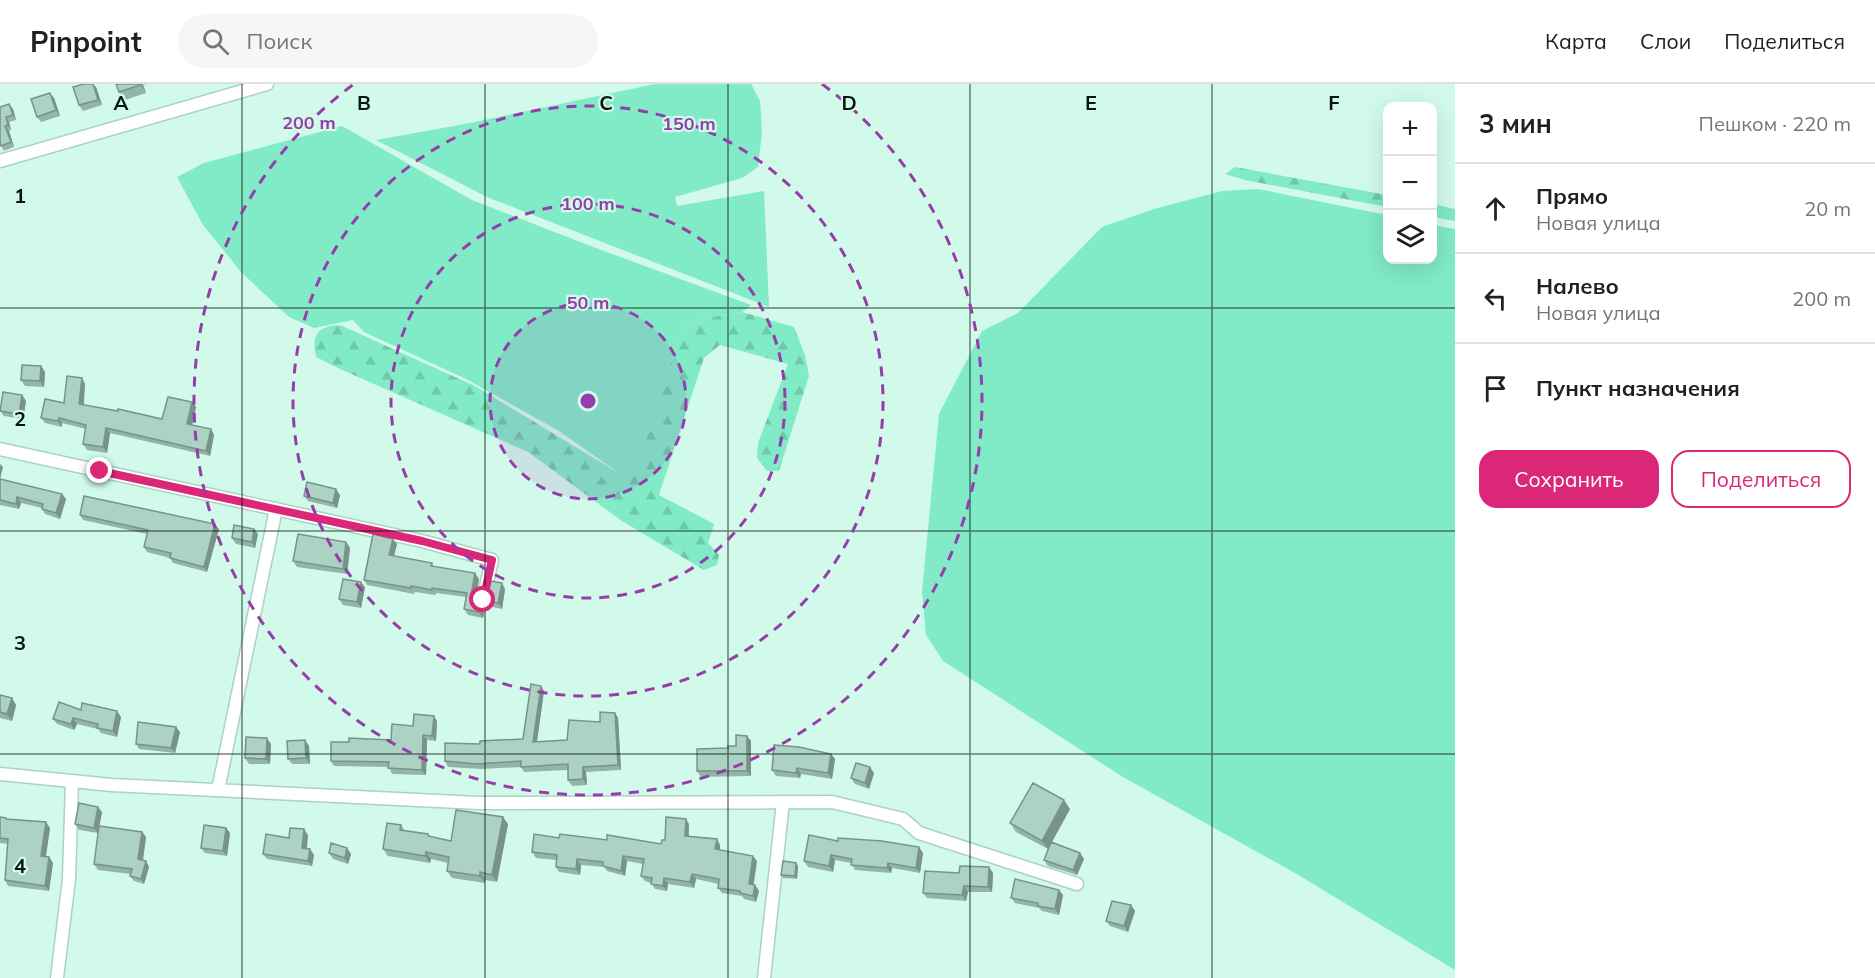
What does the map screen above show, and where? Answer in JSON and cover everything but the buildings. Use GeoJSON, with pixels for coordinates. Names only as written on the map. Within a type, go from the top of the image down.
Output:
{"type":"FeatureCollection","features":[{"type":"Feature","properties":{"kind":"street"},"geometry":{"type":"LineString","coordinates":[[0,161],[267,84]]}},
{"type":"Feature","properties":{"kind":"street"},"geometry":{"type":"LineString","coordinates":[[0,449],[422,541],[492,560],[483,600]]}},
{"type":"Feature","properties":{"kind":"street"},"geometry":{"type":"LineString","coordinates":[[218,790],[276,509]]}},
{"type":"Feature","properties":{"kind":"street"},"geometry":{"type":"LineString","coordinates":[[0,774],[112,785],[479,803],[832,802],[903,819],[919,833],[1077,884]]}},
{"type":"Feature","properties":{"kind":"street"},"geometry":{"type":"LineString","coordinates":[[57,978],[69,879],[72,781]]}},
{"type":"Feature","properties":{"kind":"street"},"geometry":{"type":"LineString","coordinates":[[764,978],[783,802]]}},
{"type":"Feature","properties":{"kind":"green space"},"geometry":{"type":"Polygon","coordinates":[[[655,84],[751,84],[760,101],[762,132],[758,167],[742,178],[675,197],[677,206],[764,191],[769,307],[487,197],[376,140],[465,124],[655,84]]]}},
{"type":"Feature","properties":{"kind":"green space"},"geometry":{"type":"Polygon","coordinates":[[[342,126],[472,200],[751,305],[742,312],[707,318],[683,328],[630,481],[559,431],[466,379],[364,332],[353,320],[314,328],[289,317],[242,273],[203,225],[177,177],[204,163],[342,126]]]}},
{"type":"Feature","properties":{"kind":"green space"},"geometry":{"type":"Polygon","coordinates":[[[1235,167],[1383,194],[1383,206],[1245,180],[1225,174],[1235,167]]]}},
{"type":"Feature","properties":{"kind":"green space"},"geometry":{"type":"Polygon","coordinates":[[[1258,189],[1383,214],[1383,264],[1437,264],[1437,226],[1455,229],[1455,970],[1295,873],[1123,777],[943,661],[926,635],[922,592],[939,414],[982,331],[1018,313],[1102,227],[1154,209],[1222,191],[1258,189]]]}},
{"type":"Feature","properties":{"kind":"green space"},"geometry":{"type":"Polygon","coordinates":[[[1437,205],[1455,209],[1455,221],[1437,218],[1437,205]]]}},
{"type":"Feature","properties":{"kind":"green space"},"geometry":{"type":"Polygon","coordinates":[[[742,312],[794,327],[805,355],[809,376],[779,471],[767,471],[757,458],[758,443],[788,364],[720,345],[704,358],[659,495],[714,524],[708,543],[719,555],[717,565],[704,570],[622,521],[528,452],[340,369],[316,357],[315,349],[316,337],[321,330],[340,325],[475,386],[630,480],[683,328],[707,318],[742,312]]]}},
{"type":"Feature","properties":{"kind":"route"},"geometry":{"type":"LineString","coordinates":[[100,471],[422,541],[492,560],[483,600]]}}]}
